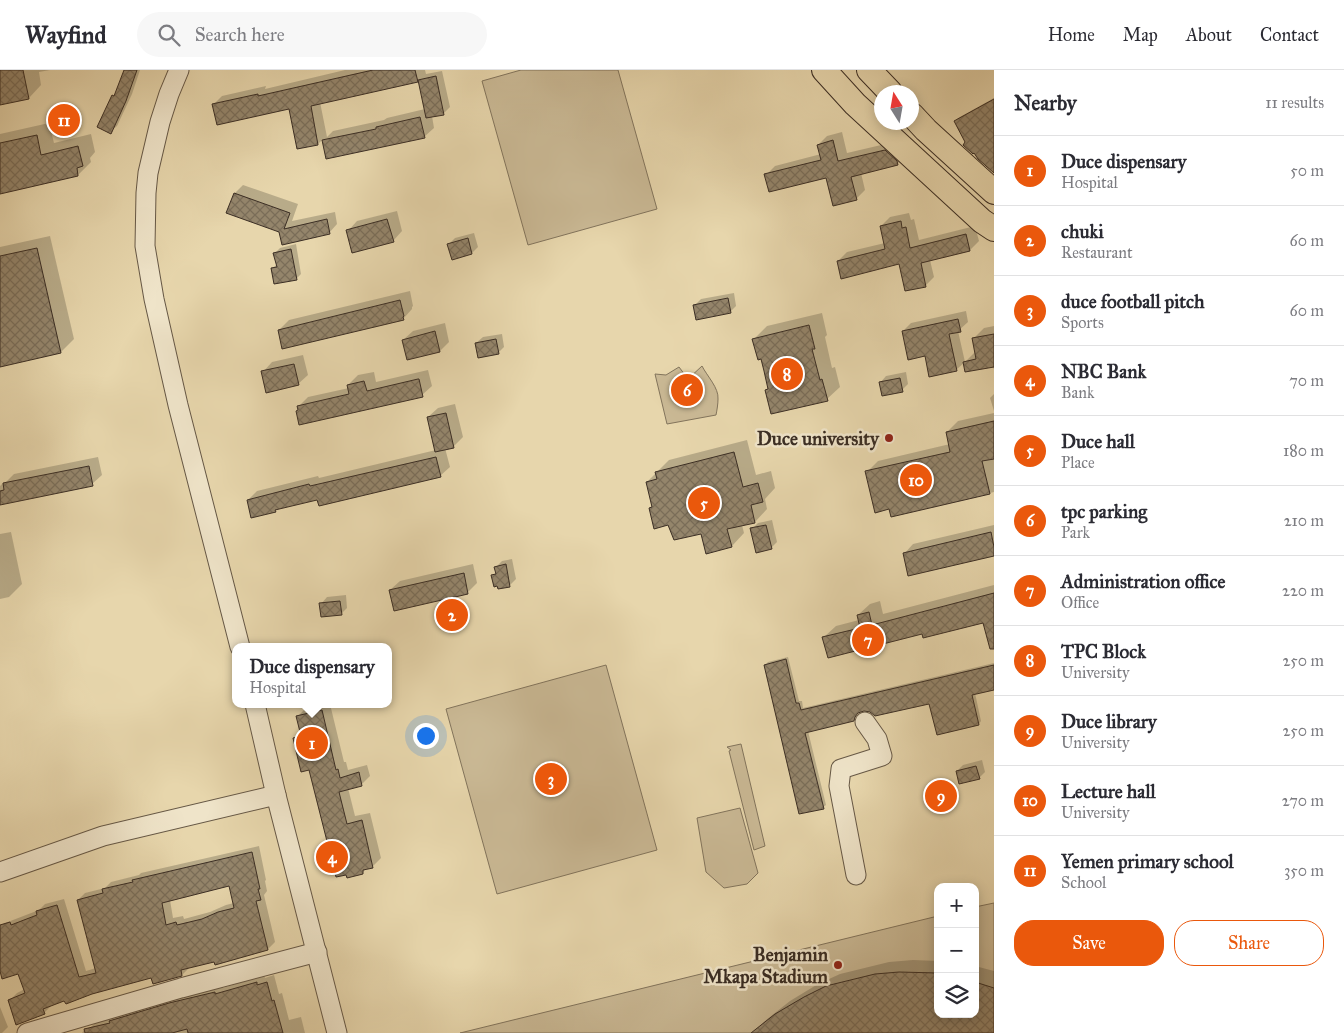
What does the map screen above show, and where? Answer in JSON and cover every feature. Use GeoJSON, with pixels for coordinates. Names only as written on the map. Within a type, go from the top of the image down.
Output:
{"type":"FeatureCollection","features":[{"type":"Feature","properties":{"kind":"main road"},"geometry":{"type":"LineString","coordinates":[[824,70],[855,104],[982,221],[994,229]]}},
{"type":"Feature","properties":{"kind":"main road"},"geometry":{"type":"LineString","coordinates":[[869,70],[883,85]]}},
{"type":"Feature","properties":{"kind":"main road"},"geometry":{"type":"LineString","coordinates":[[919,122],[994,192]]}},
{"type":"Feature","properties":{"kind":"street"},"geometry":{"type":"LineString","coordinates":[[179,70],[160,122],[148,173],[145,246],[154,299],[178,405],[239,643]]}},
{"type":"Feature","properties":{"kind":"street"},"geometry":{"type":"LineString","coordinates":[[256,708],[276,795],[337,1033]]}},
{"type":"Feature","properties":{"kind":"street"},"geometry":{"type":"LineString","coordinates":[[856,875],[839,786],[841,769],[882,756],[877,739],[865,722]]}},
{"type":"Feature","properties":{"kind":"street"},"geometry":{"type":"LineString","coordinates":[[0,872],[103,836],[276,795]]}},
{"type":"Feature","properties":{"kind":"street"},"geometry":{"type":"LineString","coordinates":[[27,1033],[49,1030],[181,988],[317,952]]}},
{"type":"Feature","properties":{"kind":"shaded area"},"geometry":{"type":"Polygon","coordinates":[[[521,70],[618,70],[657,209],[528,245],[482,81],[521,70]]]}},
{"type":"Feature","properties":{"kind":"shaded area"},"geometry":{"type":"Polygon","coordinates":[[[702,366],[717,391],[716,415],[667,424],[655,374],[666,375],[679,367],[688,379],[702,366]]]}},
{"type":"Feature","properties":{"kind":"shaded area"},"geometry":{"type":"Polygon","coordinates":[[[606,665],[657,850],[497,894],[446,709],[606,665]]]}},
{"type":"Feature","properties":{"kind":"shaded area"},"geometry":{"type":"Polygon","coordinates":[[[741,744],[765,846],[754,850],[729,751],[731,750],[727,747],[741,744]]]}},
{"type":"Feature","properties":{"kind":"shaded area"},"geometry":{"type":"Polygon","coordinates":[[[740,808],[758,873],[747,884],[724,888],[706,872],[697,818],[740,808]]]}},
{"type":"Feature","properties":{"kind":"shaded area","name":"Benjamin Mkapa Stadium"},"geometry":{"type":"Polygon","coordinates":[[[994,903],[994,1033],[460,1033],[934,917],[934,1018],[979,1018],[979,906],[994,903]]]}},
{"type":"Feature","properties":{"kind":"building"},"geometry":{"type":"Polygon","coordinates":[[[0,70],[23,70],[29,99],[0,105],[0,70]]]}},
{"type":"Feature","properties":{"kind":"building"},"geometry":{"type":"Polygon","coordinates":[[[124,70],[137,70],[111,134],[97,127],[112,95],[114,96],[124,70]]]}},
{"type":"Feature","properties":{"kind":"building"},"geometry":{"type":"Polygon","coordinates":[[[373,70],[415,70],[418,82],[311,106],[318,145],[297,149],[289,109],[217,125],[212,104],[258,94],[258,96],[373,70]]]}},
{"type":"Feature","properties":{"kind":"building"},"geometry":{"type":"Polygon","coordinates":[[[436,76],[444,115],[426,118],[418,80],[436,76]]]}},
{"type":"Feature","properties":{"kind":"building"},"geometry":{"type":"Polygon","coordinates":[[[994,99],[994,173],[963,145],[965,142],[954,121],[994,99]]]}},
{"type":"Feature","properties":{"kind":"building"},"geometry":{"type":"Polygon","coordinates":[[[420,117],[425,138],[326,159],[322,140],[376,129],[376,127],[420,117]]]}},
{"type":"Feature","properties":{"kind":"building"},"geometry":{"type":"Polygon","coordinates":[[[37,135],[41,155],[78,146],[83,166],[77,168],[78,176],[0,194],[0,143],[37,135]]]}},
{"type":"Feature","properties":{"kind":"building"},"geometry":{"type":"Polygon","coordinates":[[[833,140],[838,161],[885,150],[897,161],[898,165],[851,177],[857,200],[833,206],[826,178],[769,192],[764,174],[821,160],[817,145],[833,140]]]}},
{"type":"Feature","properties":{"kind":"building"},"geometry":{"type":"Polygon","coordinates":[[[234,193],[290,213],[284,229],[327,219],[330,234],[282,245],[279,232],[226,213],[234,193]]]}},
{"type":"Feature","properties":{"kind":"building"},"geometry":{"type":"Polygon","coordinates":[[[387,219],[394,242],[352,253],[346,230],[387,219]]]}},
{"type":"Feature","properties":{"kind":"building"},"geometry":{"type":"Polygon","coordinates":[[[901,221],[902,228],[906,227],[910,248],[966,234],[970,251],[921,263],[926,287],[905,291],[899,264],[841,279],[837,261],[885,249],[880,226],[901,221]]]}},
{"type":"Feature","properties":{"kind":"building"},"geometry":{"type":"Polygon","coordinates":[[[468,238],[472,254],[452,260],[447,244],[468,238]]]}},
{"type":"Feature","properties":{"kind":"building"},"geometry":{"type":"Polygon","coordinates":[[[37,248],[61,353],[0,367],[0,256],[37,248]]]}},
{"type":"Feature","properties":{"kind":"building"},"geometry":{"type":"Polygon","coordinates":[[[291,249],[297,280],[274,284],[271,268],[277,267],[273,253],[291,249]]]}},
{"type":"Feature","properties":{"kind":"building"},"geometry":{"type":"Polygon","coordinates":[[[728,298],[731,313],[696,320],[693,305],[728,298]]]}},
{"type":"Feature","properties":{"kind":"building"},"geometry":{"type":"Polygon","coordinates":[[[400,300],[404,320],[282,349],[278,330],[400,300]]]}},
{"type":"Feature","properties":{"kind":"building"},"geometry":{"type":"Polygon","coordinates":[[[958,319],[961,332],[949,334],[957,371],[929,377],[925,356],[908,360],[902,331],[958,319]]]}},
{"type":"Feature","properties":{"kind":"building"},"geometry":{"type":"Polygon","coordinates":[[[809,325],[815,349],[812,349],[828,401],[771,414],[765,390],[768,389],[761,359],[758,360],[752,339],[809,325]]]}},
{"type":"Feature","properties":{"kind":"building"},"geometry":{"type":"Polygon","coordinates":[[[435,331],[440,352],[407,360],[402,340],[435,331]]]}},
{"type":"Feature","properties":{"kind":"building"},"geometry":{"type":"Polygon","coordinates":[[[994,334],[994,367],[965,372],[963,362],[976,359],[972,338],[994,334]]]}},
{"type":"Feature","properties":{"kind":"building"},"geometry":{"type":"Polygon","coordinates":[[[496,339],[499,354],[478,358],[475,343],[496,339]]]}},
{"type":"Feature","properties":{"kind":"building"},"geometry":{"type":"Polygon","coordinates":[[[294,364],[299,385],[266,393],[261,371],[294,364]]]}},
{"type":"Feature","properties":{"kind":"building"},"geometry":{"type":"Polygon","coordinates":[[[900,378],[903,392],[882,396],[879,382],[900,378]]]}},
{"type":"Feature","properties":{"kind":"building"},"geometry":{"type":"Polygon","coordinates":[[[419,379],[423,397],[299,425],[296,411],[298,410],[297,406],[349,394],[347,385],[364,381],[367,391],[419,379]]]}},
{"type":"Feature","properties":{"kind":"building"},"geometry":{"type":"Polygon","coordinates":[[[446,413],[454,448],[435,452],[427,417],[446,413]]]}},
{"type":"Feature","properties":{"kind":"building"},"geometry":{"type":"Polygon","coordinates":[[[994,421],[994,459],[982,461],[990,494],[891,517],[889,509],[875,513],[865,471],[950,452],[946,432],[994,421]]]}},
{"type":"Feature","properties":{"kind":"building"},"geometry":{"type":"Polygon","coordinates":[[[734,452],[743,487],[758,483],[763,502],[751,505],[755,523],[727,529],[732,547],[706,554],[701,534],[674,540],[668,525],[654,529],[649,508],[652,507],[646,482],[657,479],[655,472],[734,452]]]}},
{"type":"Feature","properties":{"kind":"building"},"geometry":{"type":"Polygon","coordinates":[[[436,457],[441,477],[319,506],[317,500],[251,518],[247,500],[309,484],[310,486],[436,457]]]}},
{"type":"Feature","properties":{"kind":"building"},"geometry":{"type":"Polygon","coordinates":[[[89,466],[93,486],[0,505],[0,491],[4,490],[3,483],[89,466]]]}},
{"type":"Feature","properties":{"kind":"building"},"geometry":{"type":"Polygon","coordinates":[[[766,525],[772,549],[756,553],[750,528],[766,525]]]}},
{"type":"Feature","properties":{"kind":"building"},"geometry":{"type":"Polygon","coordinates":[[[991,532],[994,556],[908,576],[903,553],[991,532]]]}},
{"type":"Feature","properties":{"kind":"building"},"geometry":{"type":"Polygon","coordinates":[[[506,564],[510,587],[498,589],[497,586],[494,587],[491,575],[496,574],[494,567],[506,564]]]}},
{"type":"Feature","properties":{"kind":"building"},"geometry":{"type":"Polygon","coordinates":[[[464,573],[468,594],[394,611],[389,590],[464,573]]]}},
{"type":"Feature","properties":{"kind":"building"},"geometry":{"type":"Polygon","coordinates":[[[994,593],[994,649],[990,649],[983,623],[923,638],[922,634],[828,658],[822,637],[860,628],[857,615],[869,612],[872,625],[994,593]]]}},
{"type":"Feature","properties":{"kind":"building"},"geometry":{"type":"Polygon","coordinates":[[[340,601],[342,615],[321,617],[319,603],[340,601]]]}},
{"type":"Feature","properties":{"kind":"building"},"geometry":{"type":"Polygon","coordinates":[[[786,659],[796,703],[799,703],[801,710],[994,665],[994,690],[972,695],[979,725],[937,735],[929,704],[875,716],[870,712],[864,711],[858,713],[854,721],[805,733],[824,809],[799,814],[764,665],[786,659]]]}},
{"type":"Feature","properties":{"kind":"building"},"geometry":{"type":"Polygon","coordinates":[[[322,710],[336,770],[338,769],[340,778],[359,772],[362,786],[339,792],[347,824],[362,820],[373,868],[363,870],[363,874],[347,878],[346,875],[336,877],[309,770],[301,772],[293,738],[301,736],[296,716],[322,710]]]}},
{"type":"Feature","properties":{"kind":"building"},"geometry":{"type":"Polygon","coordinates":[[[976,766],[980,779],[959,784],[956,771],[976,766]]]}},
{"type":"Feature","properties":{"kind":"building"},"geometry":{"type":"Polygon","coordinates":[[[252,852],[261,900],[256,901],[268,950],[215,965],[214,962],[181,970],[182,976],[153,984],[151,978],[92,994],[66,1004],[64,1001],[43,1009],[45,1014],[16,1025],[8,1000],[25,993],[18,974],[2,979],[0,971],[0,925],[10,922],[11,925],[37,915],[36,911],[57,905],[79,977],[96,973],[77,900],[103,893],[102,889],[133,882],[132,880],[252,852]],[[229,886],[162,903],[166,925],[176,922],[177,925],[202,919],[234,908],[229,886]]]}},
{"type":"Feature","properties":{"kind":"building"},"geometry":{"type":"Polygon","coordinates":[[[899,972],[934,973],[934,1018],[979,1018],[979,983],[994,988],[994,1033],[751,1033],[775,1014],[826,986],[875,974],[899,972]]]}},
{"type":"Feature","properties":{"kind":"building"},"geometry":{"type":"Polygon","coordinates":[[[257,982],[257,985],[267,982],[283,1033],[188,1033],[187,1029],[172,1033],[85,1033],[84,1029],[110,1023],[109,1021],[169,1003],[215,992],[215,994],[257,982]]]}},
{"type":"Feature","properties":{"kind":"place","name":"Yemen primary school"},"geometry":{"type":"Point","coordinates":[64,120]}},
{"type":"Feature","properties":{"kind":"place","name":"TPC Block"},"geometry":{"type":"Point","coordinates":[787,374]}},
{"type":"Feature","properties":{"kind":"place","name":"tpc parking"},"geometry":{"type":"Point","coordinates":[687,390]}},
{"type":"Feature","properties":{"kind":"place","name":"Duce university"},"geometry":{"type":"Point","coordinates":[889,438]}},
{"type":"Feature","properties":{"kind":"place","name":"Lecture hall"},"geometry":{"type":"Point","coordinates":[916,480]}},
{"type":"Feature","properties":{"kind":"place","name":"Duce hall"},"geometry":{"type":"Point","coordinates":[704,503]}},
{"type":"Feature","properties":{"kind":"place","name":"chuki"},"geometry":{"type":"Point","coordinates":[452,615]}},
{"type":"Feature","properties":{"kind":"place","name":"Administration office"},"geometry":{"type":"Point","coordinates":[868,640]}},
{"type":"Feature","properties":{"kind":"place","name":"Duce dispensary"},"geometry":{"type":"Point","coordinates":[312,743]}},
{"type":"Feature","properties":{"kind":"place","name":"duce football pitch"},"geometry":{"type":"Point","coordinates":[551,779]}},
{"type":"Feature","properties":{"kind":"place","name":"Duce library"},"geometry":{"type":"Point","coordinates":[941,796]}},
{"type":"Feature","properties":{"kind":"place","name":"NBC Bank"},"geometry":{"type":"Point","coordinates":[332,857]}},
{"type":"Feature","properties":{"kind":"place","name":"Benjamin Mkapa Stadium"},"geometry":{"type":"Point","coordinates":[838,965]}}]}
